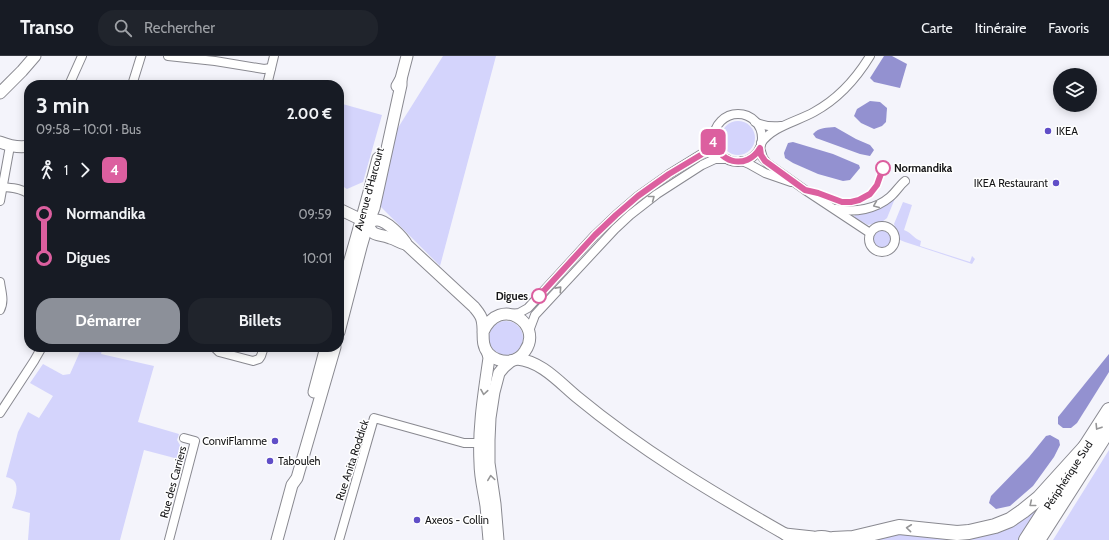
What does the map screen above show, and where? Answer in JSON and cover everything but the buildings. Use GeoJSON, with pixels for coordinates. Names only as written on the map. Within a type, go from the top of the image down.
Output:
{"type":"FeatureCollection","features":[{"type":"Feature","properties":{"kind":"highway","name":"Périphérique Sud"},"geometry":{"type":"LineString","coordinates":[[1026,540],[1109,410]]}},
{"type":"Feature","properties":{"kind":"highway","name":"Périphérique Sud"},"geometry":{"type":"LineString","coordinates":[[1038,540],[1109,430]]}},
{"type":"Feature","properties":{"kind":"highway"},"geometry":{"type":"LineString","coordinates":[[833,540],[860,537],[899,527],[957,533],[995,526],[1010,520],[1039,498],[1087,445]]}},
{"type":"Feature","properties":{"kind":"highway"},"geometry":{"type":"LineString","coordinates":[[1049,540],[1070,503],[1070,491]]}},
{"type":"Feature","properties":{"kind":"main road"},"geometry":{"type":"LineString","coordinates":[[0,93],[35,56]]}},
{"type":"Feature","properties":{"kind":"main road","name":"Avenue d'Harcourt"},"geometry":{"type":"LineString","coordinates":[[344,280],[353,245],[374,208],[407,56]]}},
{"type":"Feature","properties":{"kind":"main road"},"geometry":{"type":"LineString","coordinates":[[5,144],[19,148],[24,147]]}},
{"type":"Feature","properties":{"kind":"main road"},"geometry":{"type":"LineString","coordinates":[[344,212],[365,222],[373,234],[389,237],[406,245],[474,307],[481,317],[484,348],[488,354],[501,361],[530,361],[543,368],[590,407],[651,453],[724,499],[789,537],[811,539],[826,536],[833,540]]}},
{"type":"Feature","properties":{"kind":"main road"},"geometry":{"type":"LineString","coordinates":[[344,315],[350,294],[365,222]]}},
{"type":"Feature","properties":{"kind":"main road"},"geometry":{"type":"LineString","coordinates":[[474,307],[496,316]]}},
{"type":"Feature","properties":{"kind":"main road"},"geometry":{"type":"LineString","coordinates":[[483,332],[486,324],[496,316],[511,314],[522,320],[525,323],[529,336],[532,353],[543,368]]}},
{"type":"Feature","properties":{"kind":"main road"},"geometry":{"type":"LineString","coordinates":[[498,540],[496,504],[489,463],[490,418],[494,392],[500,371],[524,354],[529,336]]}},
{"type":"Feature","properties":{"kind":"main road"},"geometry":{"type":"LineString","coordinates":[[277,540],[325,352]]}},
{"type":"Feature","properties":{"kind":"main road"},"geometry":{"type":"LineString","coordinates":[[292,485],[297,478],[334,352]]}},
{"type":"Feature","properties":{"kind":"main road"},"geometry":{"type":"LineString","coordinates":[[488,354],[489,358],[481,415],[479,443],[489,540]]}},
{"type":"Feature","properties":{"kind":"street"},"geometry":{"type":"LineString","coordinates":[[71,80],[82,56]]}},
{"type":"Feature","properties":{"kind":"street"},"geometry":{"type":"LineString","coordinates":[[134,80],[141,56]]}},
{"type":"Feature","properties":{"kind":"street"},"geometry":{"type":"LineString","coordinates":[[168,56],[215,60],[264,69],[271,68]]}},
{"type":"Feature","properties":{"kind":"street"},"geometry":{"type":"LineString","coordinates":[[268,80],[274,56]]}},
{"type":"Feature","properties":{"kind":"street"},"geometry":{"type":"LineString","coordinates":[[870,56],[852,81],[833,100],[767,136],[760,145],[761,155],[765,161],[799,186],[870,233]]}},
{"type":"Feature","properties":{"kind":"street"},"geometry":{"type":"LineString","coordinates":[[511,314],[518,313],[528,308],[595,235],[638,196],[669,174],[704,153],[715,137],[718,125],[723,120],[738,114],[747,116],[755,122],[763,125],[786,125]]}},
{"type":"Feature","properties":{"kind":"street"},"geometry":{"type":"LineString","coordinates":[[529,336],[535,315],[615,229],[657,194],[708,161],[715,159],[727,159],[731,161],[742,161],[750,158],[758,152],[762,138],[760,129],[755,122]]}},
{"type":"Feature","properties":{"kind":"street"},"geometry":{"type":"LineString","coordinates":[[715,137],[719,152],[727,159]]}},
{"type":"Feature","properties":{"kind":"street"},"geometry":{"type":"LineString","coordinates":[[0,201],[3,187],[5,144]]}},
{"type":"Feature","properties":{"kind":"street"},"geometry":{"type":"LineString","coordinates":[[742,161],[765,173],[799,186]]}},
{"type":"Feature","properties":{"kind":"street"},"geometry":{"type":"LineString","coordinates":[[831,206],[840,210],[862,210],[872,207],[889,198],[905,181]]}},
{"type":"Feature","properties":{"kind":"street"},"geometry":{"type":"LineString","coordinates":[[3,187],[24,191]]}},
{"type":"Feature","properties":{"kind":"street"},"geometry":{"type":"LineString","coordinates":[[0,282],[3,302],[0,310]]}},
{"type":"Feature","properties":{"kind":"street"},"geometry":{"type":"LineString","coordinates":[[0,413],[39,352]]}},
{"type":"Feature","properties":{"kind":"street"},"geometry":{"type":"LineString","coordinates":[[219,352],[253,361],[259,359],[262,352]]}},
{"type":"Feature","properties":{"kind":"street","name":"Rue Anita Roddick"},"geometry":{"type":"LineString","coordinates":[[339,540],[374,418],[464,443],[479,443]]}},
{"type":"Feature","properties":{"kind":"street","name":"Rue des Carriers"},"geometry":{"type":"LineString","coordinates":[[169,540],[196,441],[184,438]]}},
{"type":"Feature","properties":{"kind":"shaded area"},"geometry":{"type":"Polygon","coordinates":[[[443,56],[496,56],[440,266],[379,205],[396,131],[443,56]]]}},
{"type":"Feature","properties":{"kind":"shaded area"},"geometry":{"type":"Polygon","coordinates":[[[344,104],[382,115],[363,182],[347,189],[344,187],[344,104]]]}},
{"type":"Feature","properties":{"kind":"shaded area"},"geometry":{"type":"Polygon","coordinates":[[[738,121],[750,126],[755,138],[750,150],[738,155],[726,150],[721,138],[726,126],[738,121]]]}},
{"type":"Feature","properties":{"kind":"shaded area"},"geometry":{"type":"Polygon","coordinates":[[[896,196],[887,218],[882,222],[868,225],[854,217],[856,213],[896,196]]]}},
{"type":"Feature","properties":{"kind":"shaded area"},"geometry":{"type":"Polygon","coordinates":[[[903,202],[912,205],[904,230],[921,241],[920,246],[970,262],[972,256],[975,259],[972,264],[900,240],[894,224],[903,202]]]}},
{"type":"Feature","properties":{"kind":"shaded area"},"geometry":{"type":"Polygon","coordinates":[[[878,230],[886,230],[891,235],[889,246],[886,248],[878,248],[873,243],[873,235],[878,230]]]}},
{"type":"Feature","properties":{"kind":"shaded area"},"geometry":{"type":"Polygon","coordinates":[[[503,321],[509,321],[518,326],[522,332],[522,344],[518,350],[509,355],[503,355],[494,350],[489,341],[489,335],[494,326],[503,321]]]}},
{"type":"Feature","properties":{"kind":"shaded area"},"geometry":{"type":"Polygon","coordinates":[[[80,352],[102,352],[101,354],[154,366],[138,422],[179,434],[177,440],[187,457],[186,461],[144,450],[120,540],[28,540],[30,513],[12,508],[16,494],[16,485],[15,482],[6,477],[18,432],[28,412],[39,418],[53,396],[30,383],[43,364],[63,375],[70,374],[80,352]]]}},
{"type":"Feature","properties":{"kind":"shaded area"},"geometry":{"type":"Polygon","coordinates":[[[1109,450],[1109,540],[1053,540],[1109,450]]]}},
{"type":"Feature","properties":{"kind":"shaded area"},"geometry":{"type":"Polygon","coordinates":[[[1051,489],[1020,540],[867,540],[887,533],[975,534],[1051,489]]]}},
{"type":"Feature","properties":{"kind":"water"},"geometry":{"type":"Polygon","coordinates":[[[884,56],[892,56],[907,64],[900,88],[874,82],[870,78],[884,56]]]}},
{"type":"Feature","properties":{"kind":"water"},"geometry":{"type":"Polygon","coordinates":[[[870,101],[880,102],[887,108],[886,122],[882,126],[874,129],[861,123],[854,116],[857,109],[870,101]]]}},
{"type":"Feature","properties":{"kind":"water"},"geometry":{"type":"Polygon","coordinates":[[[835,127],[870,145],[874,150],[870,156],[860,154],[816,138],[813,134],[820,129],[835,127]]]}},
{"type":"Feature","properties":{"kind":"water"},"geometry":{"type":"Polygon","coordinates":[[[793,142],[833,154],[859,165],[860,168],[850,180],[843,181],[818,174],[785,158],[784,153],[788,143],[793,142]]]}},
{"type":"Feature","properties":{"kind":"water"},"geometry":{"type":"Polygon","coordinates":[[[1109,354],[1109,372],[1077,423],[1071,428],[1063,428],[1058,424],[1058,417],[1109,354]]]}},
{"type":"Feature","properties":{"kind":"water"},"geometry":{"type":"Polygon","coordinates":[[[1050,435],[1059,440],[1060,445],[1054,457],[1033,486],[1010,506],[996,509],[989,503],[991,496],[1029,457],[1046,436],[1050,435]]]}},
{"type":"Feature","properties":{"kind":"bus line","name":"4"},"geometry":{"type":"LineString","coordinates":[[539,296],[595,235],[616,215],[638,196],[669,174],[704,153],[709,148],[715,137],[715,144],[719,152],[727,159],[737,162],[746,160],[758,152],[760,148],[761,155],[767,163],[805,190],[842,202],[851,202],[863,199],[870,194],[879,181],[883,168]]}},
{"type":"Feature","properties":{"kind":"place","name":"IKEA"},"geometry":{"type":"Point","coordinates":[1048,131]}},
{"type":"Feature","properties":{"kind":"place","name":"Normandika"},"geometry":{"type":"Point","coordinates":[883,168]}},
{"type":"Feature","properties":{"kind":"place","name":"IKEA Restaurant"},"geometry":{"type":"Point","coordinates":[1056,183]}},
{"type":"Feature","properties":{"kind":"place","name":"Digues"},"geometry":{"type":"Point","coordinates":[539,296]}},
{"type":"Feature","properties":{"kind":"place","name":"ConviFlamme"},"geometry":{"type":"Point","coordinates":[275,441]}},
{"type":"Feature","properties":{"kind":"place","name":"Tabouleh"},"geometry":{"type":"Point","coordinates":[270,461]}},
{"type":"Feature","properties":{"kind":"place","name":"Axeos - Collin"},"geometry":{"type":"Point","coordinates":[417,520]}}]}
